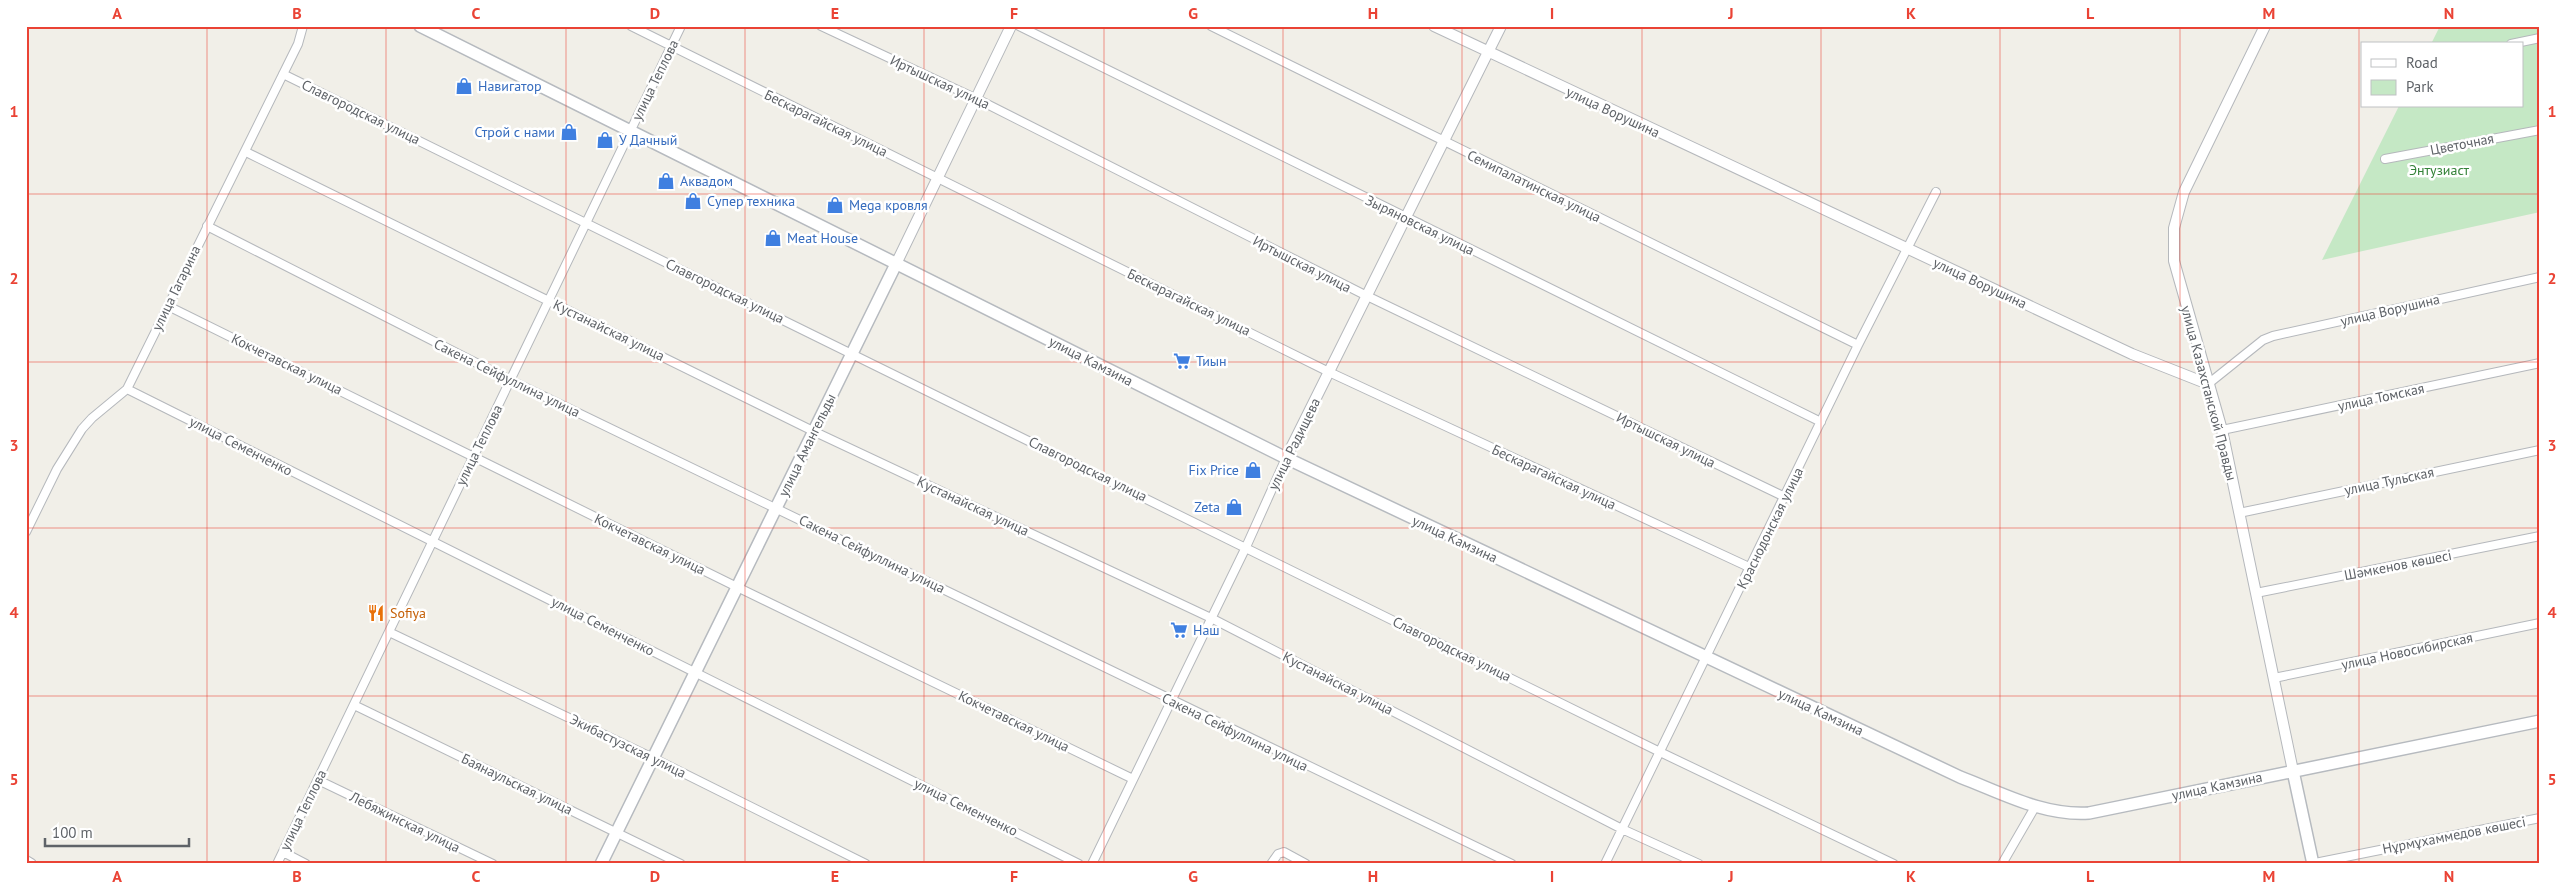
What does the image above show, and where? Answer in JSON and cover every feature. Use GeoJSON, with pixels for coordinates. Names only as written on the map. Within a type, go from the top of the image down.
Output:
{"type":"FeatureCollection","features":[{"type":"Feature","properties":{"kind":"main road","name":"улица Камзина"},"geometry":{"type":"LineString","coordinates":[[420,26],[1286,458],[1960,777],[2035,807],[2059,812],[2089,813],[2540,722]]}},
{"type":"Feature","properties":{"kind":"main road","name":"улица Амангельды"},"geometry":{"type":"LineString","coordinates":[[601,864],[896,264]]}},
{"type":"Feature","properties":{"kind":"main road","name":"улица Казахстанской Правды"},"geometry":{"type":"LineString","coordinates":[[2293,771],[2312,864]]}},
{"type":"Feature","properties":{"kind":"street","name":"улица Гагарина"},"geometry":{"type":"LineString","coordinates":[[26,532],[57,468],[82,429],[92,418],[127,389],[207,226],[246,152],[283,74],[303,26]]}},
{"type":"Feature","properties":{"kind":"street","name":"Бескарагайская улица"},"geometry":{"type":"LineString","coordinates":[[631,26],[1329,372],[1751,568]]}},
{"type":"Feature","properties":{"kind":"street","name":"улица Теплова"},"geometry":{"type":"LineString","coordinates":[[277,864],[681,26]]}},
{"type":"Feature","properties":{"kind":"street","name":"Иртышская улица"},"geometry":{"type":"LineString","coordinates":[[821,26],[977,99],[1367,296],[1785,497]]}},
{"type":"Feature","properties":{"kind":"street","name":"улица Амангельды"},"geometry":{"type":"LineString","coordinates":[[896,264],[1011,26]]}},
{"type":"Feature","properties":{"kind":"street","name":"Зыряновская улица"},"geometry":{"type":"LineString","coordinates":[[1019,26],[1821,422]]}},
{"type":"Feature","properties":{"kind":"street","name":"Семипалатинская улица"},"geometry":{"type":"LineString","coordinates":[[1211,26],[1858,345]]}},
{"type":"Feature","properties":{"kind":"street","name":"улица Ворушина"},"geometry":{"type":"LineString","coordinates":[[1434,26],[1488,54],[2132,354],[2208,384],[2263,340],[2273,336],[2540,277]]}},
{"type":"Feature","properties":{"kind":"street","name":"улица Радищева"},"geometry":{"type":"LineString","coordinates":[[1092,864],[1246,547],[1286,458],[1501,26]]}},
{"type":"Feature","properties":{"kind":"street","name":"улица Казахстанской Правды"},"geometry":{"type":"LineString","coordinates":[[2264,26],[2184,192],[2174,228],[2174,261],[2222,430],[2293,771]]}},
{"type":"Feature","properties":{"kind":"street"},"geometry":{"type":"LineString","coordinates":[[2521,42],[2540,38]]}},
{"type":"Feature","properties":{"kind":"street","name":"Славгородская улица"},"geometry":{"type":"LineString","coordinates":[[283,74],[1660,752],[1894,864]]}},
{"type":"Feature","properties":{"kind":"street","name":"Цветочная"},"geometry":{"type":"LineString","coordinates":[[2385,159],[2540,130]]}},
{"type":"Feature","properties":{"kind":"street","name":"Кустанайская улица"},"geometry":{"type":"LineString","coordinates":[[246,152],[813,431],[1211,618],[1622,829],[1699,864]]}},
{"type":"Feature","properties":{"kind":"street","name":"Краснодонская улица"},"geometry":{"type":"LineString","coordinates":[[1605,864],[1751,568],[1858,345],[1936,192]]}},
{"type":"Feature","properties":{"kind":"street","name":"Сакена Сейфуллина улица"},"geometry":{"type":"LineString","coordinates":[[207,226],[510,380],[776,507],[1171,701],[1512,864]]}},
{"type":"Feature","properties":{"kind":"street","name":"Кокчетавская улица"},"geometry":{"type":"LineString","coordinates":[[168,306],[737,587],[1133,779]]}},
{"type":"Feature","properties":{"kind":"street","name":"улица Томская"},"geometry":{"type":"LineString","coordinates":[[2222,430],[2540,364]]}},
{"type":"Feature","properties":{"kind":"street","name":"улица Семенченко"},"geometry":{"type":"LineString","coordinates":[[127,389],[1079,864]]}},
{"type":"Feature","properties":{"kind":"street","name":"улица Тульская"},"geometry":{"type":"LineString","coordinates":[[2239,512],[2540,450]]}},
{"type":"Feature","properties":{"kind":"street","name":"Шәмкенов көшесі"},"geometry":{"type":"LineString","coordinates":[[2256,593],[2540,536]]}},
{"type":"Feature","properties":{"kind":"street","name":"улица Новосибирская"},"geometry":{"type":"LineString","coordinates":[[2274,678],[2540,623]]}},
{"type":"Feature","properties":{"kind":"street","name":"Экибастузская улица"},"geometry":{"type":"LineString","coordinates":[[389,632],[653,758],[866,864]]}},
{"type":"Feature","properties":{"kind":"street","name":"Баянаульская улица"},"geometry":{"type":"LineString","coordinates":[[354,705],[681,864]]}},
{"type":"Feature","properties":{"kind":"street","name":"Лебяжинская улица"},"geometry":{"type":"LineString","coordinates":[[318,780],[493,864]]}},
{"type":"Feature","properties":{"kind":"street"},"geometry":{"type":"LineString","coordinates":[[2002,864],[2035,807]]}},
{"type":"Feature","properties":{"kind":"street","name":"Нұрмұхаммедов көшесі"},"geometry":{"type":"LineString","coordinates":[[2312,864],[2540,818]]}},
{"type":"Feature","properties":{"kind":"street"},"geometry":{"type":"LineString","coordinates":[[283,852],[306,864]]}},
{"type":"Feature","properties":{"kind":"street"},"geometry":{"type":"LineString","coordinates":[[1271,864],[1278,854],[1284,852],[1306,864]]}},
{"type":"Feature","properties":{"kind":"street"},"geometry":{"type":"LineString","coordinates":[[26,862],[31,864]]}},
{"type":"Feature","properties":{"kind":"green space","name":"Энтузиаст"},"geometry":{"type":"Polygon","coordinates":[[[2440,26],[2540,26],[2540,212],[2322,260],[2398,108],[2524,108],[2524,42],[2432,42],[2440,26]]]}},
{"type":"Feature","properties":{"kind":"place","name":"Навигатор"},"geometry":{"type":"Point","coordinates":[464,86]}},
{"type":"Feature","properties":{"kind":"place","name":"Строй с нами"},"geometry":{"type":"Point","coordinates":[569,132]}},
{"type":"Feature","properties":{"kind":"place","name":"У Дачный"},"geometry":{"type":"Point","coordinates":[605,140]}},
{"type":"Feature","properties":{"kind":"place","name":"Аквадом"},"geometry":{"type":"Point","coordinates":[666,181]}},
{"type":"Feature","properties":{"kind":"place","name":"Супер техника"},"geometry":{"type":"Point","coordinates":[693,201]}},
{"type":"Feature","properties":{"kind":"place","name":"Mega кровля"},"geometry":{"type":"Point","coordinates":[835,205]}},
{"type":"Feature","properties":{"kind":"place","name":"Meat House"},"geometry":{"type":"Point","coordinates":[773,238]}},
{"type":"Feature","properties":{"kind":"place","name":"Тиын"},"geometry":{"type":"Point","coordinates":[1182,361]}},
{"type":"Feature","properties":{"kind":"place","name":"Fix Price"},"geometry":{"type":"Point","coordinates":[1253,470]}},
{"type":"Feature","properties":{"kind":"place","name":"Zeta"},"geometry":{"type":"Point","coordinates":[1234,507]}},
{"type":"Feature","properties":{"kind":"place","name":"Sofiya"},"geometry":{"type":"Point","coordinates":[376,613]}},
{"type":"Feature","properties":{"kind":"place","name":"Наш"},"geometry":{"type":"Point","coordinates":[1179,630]}}]}
